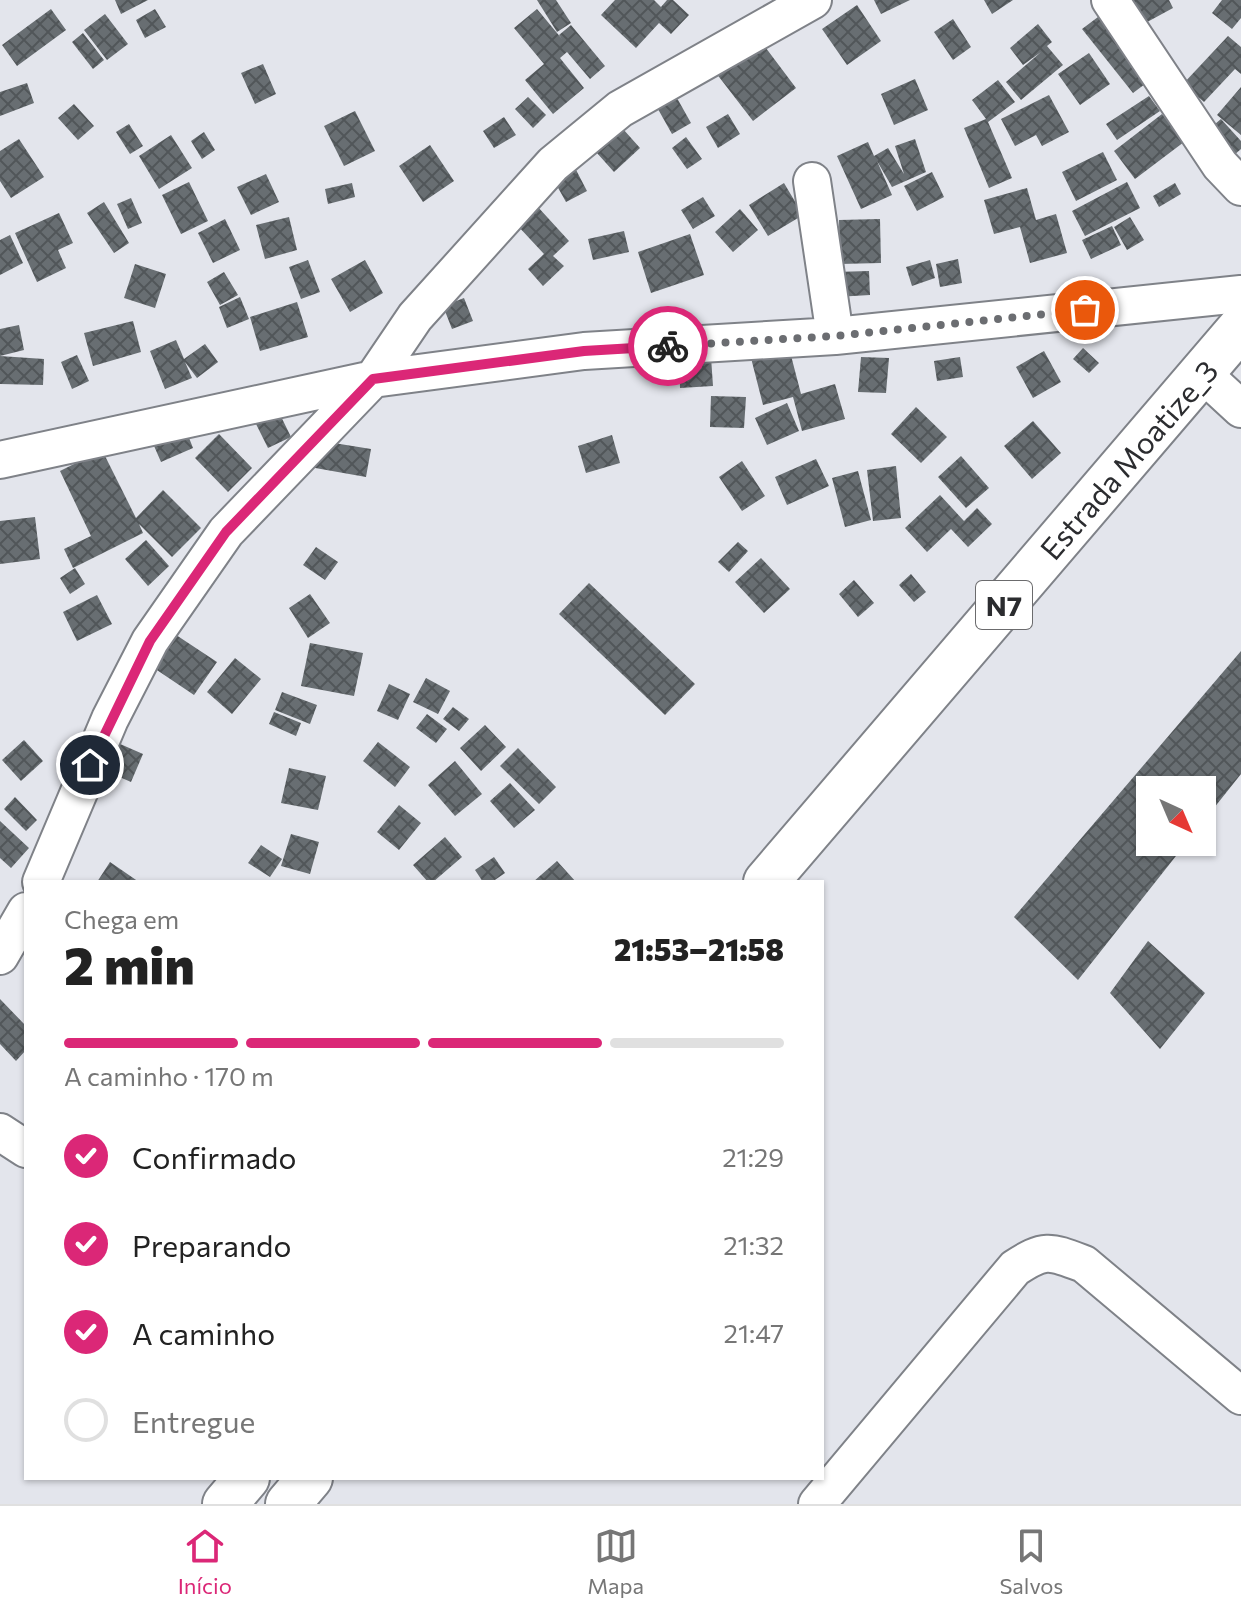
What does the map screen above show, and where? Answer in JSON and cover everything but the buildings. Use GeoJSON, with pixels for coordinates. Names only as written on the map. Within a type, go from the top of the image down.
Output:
{"type":"FeatureCollection","features":[{"type":"Feature","properties":{"kind":"highway","name":"Estrada Moatize_3"},"geometry":{"type":"LineString","coordinates":[[768,880],[1241,327]]}},
{"type":"Feature","properties":{"kind":"highway"},"geometry":{"type":"LineString","coordinates":[[225,1504],[245,1480]]}},
{"type":"Feature","properties":{"kind":"highway"},"geometry":{"type":"LineString","coordinates":[[288,1504],[308,1480]]}},
{"type":"Feature","properties":{"kind":"street"},"geometry":{"type":"LineString","coordinates":[[1110,0],[1220,165],[1241,187]]}},
{"type":"Feature","properties":{"kind":"street"},"geometry":{"type":"LineString","coordinates":[[42,880],[110,719],[150,641],[226,532],[373,379],[415,317],[553,164],[620,109],[800,3]]}},
{"type":"Feature","properties":{"kind":"street"},"geometry":{"type":"LineString","coordinates":[[812,181],[835,336]]}},
{"type":"Feature","properties":{"kind":"street"},"geometry":{"type":"LineString","coordinates":[[0,460],[373,379],[584,351],[835,336],[1241,294]]}},
{"type":"Feature","properties":{"kind":"street"},"geometry":{"type":"LineString","coordinates":[[1202,373],[1241,409]]}},
{"type":"Feature","properties":{"kind":"street"},"geometry":{"type":"LineString","coordinates":[[0,956],[24,914]]}},
{"type":"Feature","properties":{"kind":"street"},"geometry":{"type":"LineString","coordinates":[[0,1132],[24,1148]]}},
{"type":"Feature","properties":{"kind":"street"},"geometry":{"type":"LineString","coordinates":[[817,1504],[1015,1268],[1039,1252],[1056,1253],[1084,1264],[1241,1396]]}},
{"type":"Feature","properties":{"kind":"way so far"},"geometry":{"type":"LineString","coordinates":[[668,346],[835,336],[1085,310]]}},
{"type":"Feature","properties":{"kind":"route"},"geometry":{"type":"LineString","coordinates":[[90,765],[150,641],[226,532],[373,379],[584,351],[668,346]]}}]}
